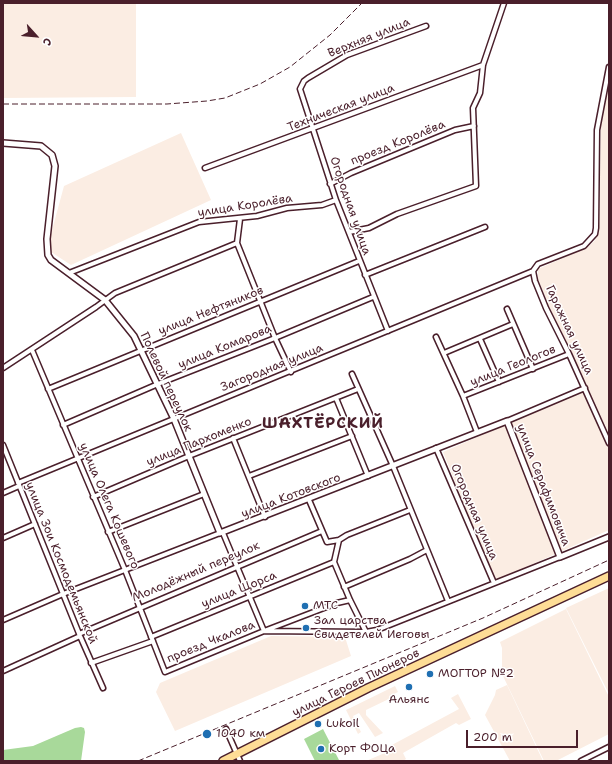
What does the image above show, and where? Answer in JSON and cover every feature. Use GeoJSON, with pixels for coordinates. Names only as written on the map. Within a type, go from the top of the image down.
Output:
{"type":"FeatureCollection","features":[{"type":"Feature","properties":{"kind":"main road","name":"улица Героев Пионеров"},"geometry":{"type":"LineString","coordinates":[[223,761],[235,758],[368,688],[609,576]]}},
{"type":"Feature","properties":{"kind":"street"},"geometry":{"type":"LineString","coordinates":[[349,232],[369,228],[397,214],[476,186],[473,108],[480,93],[483,65],[504,3]]}},
{"type":"Feature","properties":{"kind":"street","name":"Верхняя улица"},"geometry":{"type":"LineString","coordinates":[[301,85],[322,68],[347,55],[426,26]]}},
{"type":"Feature","properties":{"kind":"street","name":"Техническая улица"},"geometry":{"type":"LineString","coordinates":[[205,168],[314,129],[483,65]]}},
{"type":"Feature","properties":{"kind":"street"},"geometry":{"type":"LineString","coordinates":[[533,271],[538,264],[584,246],[595,234],[597,130],[609,67]]}},
{"type":"Feature","properties":{"kind":"street","name":"Огородная улица"},"geometry":{"type":"LineString","coordinates":[[301,85],[301,93],[314,129],[330,184],[359,261],[388,331]]}},
{"type":"Feature","properties":{"kind":"street","name":"проезд Королёва"},"geometry":{"type":"LineString","coordinates":[[330,184],[351,172],[455,130],[474,126]]}},
{"type":"Feature","properties":{"kind":"street","name":"Полевой переулок"},"geometry":{"type":"LineString","coordinates":[[3,143],[41,146],[52,155],[55,166],[55,175],[47,249],[51,260],[105,300],[126,325],[142,349],[174,419],[204,494],[238,565],[264,631]]}},
{"type":"Feature","properties":{"kind":"street","name":"улица Королёва"},"geometry":{"type":"LineString","coordinates":[[69,273],[199,222],[240,219],[288,208],[322,205],[336,200]]}},
{"type":"Feature","properties":{"kind":"street"},"geometry":{"type":"LineString","coordinates":[[240,219],[237,243],[275,338],[291,372]]}},
{"type":"Feature","properties":{"kind":"street"},"geometry":{"type":"LineString","coordinates":[[365,275],[485,227]]}},
{"type":"Feature","properties":{"kind":"street"},"geometry":{"type":"LineString","coordinates":[[3,368],[32,350],[119,290],[237,243]]}},
{"type":"Feature","properties":{"kind":"street","name":"улица Нефтяников"},"geometry":{"type":"LineString","coordinates":[[48,389],[142,349],[359,261]]}},
{"type":"Feature","properties":{"kind":"street","name":"Загородная улица"},"geometry":{"type":"LineString","coordinates":[[3,493],[78,459],[533,271]]}},
{"type":"Feature","properties":{"kind":"street","name":"Гаражная улица"},"geometry":{"type":"LineString","coordinates":[[533,271],[535,281],[546,308],[585,388],[609,443]]}},
{"type":"Feature","properties":{"kind":"street","name":"улица Комарова"},"geometry":{"type":"LineString","coordinates":[[64,425],[158,384],[275,338],[373,296]]}},
{"type":"Feature","properties":{"kind":"street"},"geometry":{"type":"LineString","coordinates":[[508,309],[533,369]]}},
{"type":"Feature","properties":{"kind":"street"},"geometry":{"type":"LineString","coordinates":[[444,353],[514,324]]}},
{"type":"Feature","properties":{"kind":"street"},"geometry":{"type":"LineString","coordinates":[[436,337],[463,396],[477,432]]}},
{"type":"Feature","properties":{"kind":"street"},"geometry":{"type":"LineString","coordinates":[[480,339],[499,382]]}},
{"type":"Feature","properties":{"kind":"street","name":"улица Олега Кошевого"},"geometry":{"type":"LineString","coordinates":[[32,350],[125,570],[138,607],[165,672]]}},
{"type":"Feature","properties":{"kind":"street","name":"улица Геологов"},"geometry":{"type":"LineString","coordinates":[[463,396],[569,354]]}},
{"type":"Feature","properties":{"kind":"street"},"geometry":{"type":"LineString","coordinates":[[352,374],[393,466],[448,601]]}},
{"type":"Feature","properties":{"kind":"street","name":"улица Котовского"},"geometry":{"type":"LineString","coordinates":[[3,620],[63,594],[309,500],[585,388]]}},
{"type":"Feature","properties":{"kind":"street","name":"улица Пархоменко"},"geometry":{"type":"LineString","coordinates":[[94,497],[233,438],[358,389]]}},
{"type":"Feature","properties":{"kind":"street"},"geometry":{"type":"LineString","coordinates":[[336,398],[368,476]]}},
{"type":"Feature","properties":{"kind":"street","name":"улица Серафимовича"},"geometry":{"type":"LineString","coordinates":[[507,420],[560,557]]}},
{"type":"Feature","properties":{"kind":"street"},"geometry":{"type":"LineString","coordinates":[[249,476],[352,436]]}},
{"type":"Feature","properties":{"kind":"street"},"geometry":{"type":"LineString","coordinates":[[233,438],[265,517]]}},
{"type":"Feature","properties":{"kind":"street","name":"улица Зои Космодемьянской"},"geometry":{"type":"LineString","coordinates":[[3,445],[79,635],[103,688]]}},
{"type":"Feature","properties":{"kind":"street","name":"Огородная улица"},"geometry":{"type":"LineString","coordinates":[[436,448],[494,583]]}},
{"type":"Feature","properties":{"kind":"street"},"geometry":{"type":"LineString","coordinates":[[108,532],[204,494]]}},
{"type":"Feature","properties":{"kind":"street"},"geometry":{"type":"LineString","coordinates":[[309,500],[327,542],[340,540],[347,535],[410,510]]}},
{"type":"Feature","properties":{"kind":"street"},"geometry":{"type":"LineString","coordinates":[[3,538],[35,524]]}},
{"type":"Feature","properties":{"kind":"street","name":"Молодёжный переулок"},"geometry":{"type":"LineString","coordinates":[[79,635],[138,607],[322,531]]}},
{"type":"Feature","properties":{"kind":"street"},"geometry":{"type":"LineString","coordinates":[[340,540],[334,562],[344,587],[366,632],[390,626],[448,601],[609,537]]}},
{"type":"Feature","properties":{"kind":"street"},"geometry":{"type":"LineString","coordinates":[[344,587],[410,559],[427,550]]}},
{"type":"Feature","properties":{"kind":"street","name":"улица Щорса"},"geometry":{"type":"LineString","coordinates":[[91,663],[152,639],[250,596],[334,562]]}},
{"type":"Feature","properties":{"kind":"street","name":"проезд Чкалова"},"geometry":{"type":"LineString","coordinates":[[165,672],[264,631],[337,603],[350,600]]}},
{"type":"Feature","properties":{"kind":"street","name":"проезд Чкалова"},"geometry":{"type":"LineString","coordinates":[[264,631],[366,632]]}},
{"type":"Feature","properties":{"kind":"street"},"geometry":{"type":"LineString","coordinates":[[3,671],[79,635]]}},
{"type":"Feature","properties":{"kind":"street"},"geometry":{"type":"LineString","coordinates":[[226,729],[235,758]]}},
{"type":"Feature","properties":{"kind":"street"},"geometry":{"type":"LineString","coordinates":[[581,761],[609,747]]}},
{"type":"Feature","properties":{"kind":"shaded area"},"geometry":{"type":"Polygon","coordinates":[[[3,3],[136,3],[136,97],[3,98],[3,3]]]}},
{"type":"Feature","properties":{"kind":"shaded area"},"geometry":{"type":"Polygon","coordinates":[[[609,78],[609,530],[495,581],[443,452],[583,391],[538,279],[538,269],[588,247],[595,240],[599,230],[601,122],[609,78]]]}},
{"type":"Feature","properties":{"kind":"shaded area"},"geometry":{"type":"Polygon","coordinates":[[[181,133],[211,200],[71,265],[51,252],[51,234],[64,186],[181,133]]]}},
{"type":"Feature","properties":{"kind":"shaded area"},"geometry":{"type":"Polygon","coordinates":[[[609,588],[609,694],[566,608],[609,588]]]}},
{"type":"Feature","properties":{"kind":"shaded area"},"geometry":{"type":"Polygon","coordinates":[[[566,609],[609,697],[609,734],[556,761],[544,761],[502,674],[502,648],[500,642],[566,609]]]}},
{"type":"Feature","properties":{"kind":"shaded area"},"geometry":{"type":"Polygon","coordinates":[[[271,636],[345,637],[351,656],[175,731],[156,692],[160,683],[271,636]]]}},
{"type":"Feature","properties":{"kind":"shaded area"},"geometry":{"type":"Polygon","coordinates":[[[507,685],[543,761],[510,761],[485,715],[496,690],[507,685]]]}},
{"type":"Feature","properties":{"kind":"shaded area"},"geometry":{"type":"Polygon","coordinates":[[[395,686],[398,692],[394,694],[395,696],[366,710],[366,715],[383,733],[375,737],[359,713],[353,716],[361,732],[358,734],[346,710],[395,686]]]}},
{"type":"Feature","properties":{"kind":"shaded area"},"geometry":{"type":"Polygon","coordinates":[[[458,694],[471,719],[459,725],[456,723],[403,753],[406,759],[403,761],[366,761],[387,752],[390,746],[459,709],[451,698],[458,694]]]}},
{"type":"Feature","properties":{"kind":"green space"},"geometry":{"type":"Polygon","coordinates":[[[75,728],[84,728],[85,732],[81,761],[3,761],[3,750],[33,746],[75,728]]]}},
{"type":"Feature","properties":{"kind":"green space","name":"Корт ФОЦа"},"geometry":{"type":"Polygon","coordinates":[[[323,729],[339,760],[337,761],[315,761],[304,739],[323,729]]]}},
{"type":"Feature","properties":{"kind":"railway"},"geometry":{"type":"LineString","coordinates":[[3,104],[167,104],[225,98],[260,84],[290,67],[330,35],[362,3]]}},
{"type":"Feature","properties":{"kind":"railway"},"geometry":{"type":"LineString","coordinates":[[138,761],[483,618],[609,560]]}},
{"type":"Feature","properties":{"kind":"place","name":"МТС"},"geometry":{"type":"Point","coordinates":[305,606]}},
{"type":"Feature","properties":{"kind":"place","name":"Зал царства Свидетелей Иеговы"},"geometry":{"type":"Point","coordinates":[306,628]}},
{"type":"Feature","properties":{"kind":"place","name":"МОГТОР №2"},"geometry":{"type":"Point","coordinates":[430,674]}},
{"type":"Feature","properties":{"kind":"place","name":"Альянс"},"geometry":{"type":"Point","coordinates":[409,687]}},
{"type":"Feature","properties":{"kind":"place","name":"Lukoil"},"geometry":{"type":"Point","coordinates":[318,724]}},
{"type":"Feature","properties":{"kind":"place","name":"1040 км"},"geometry":{"type":"Point","coordinates":[207,734]}},
{"type":"Feature","properties":{"kind":"place","name":"Корт ФОЦа"},"geometry":{"type":"Point","coordinates":[321,749]}},
{"type":"Feature","properties":{"kind":"district","name":"ШАХТЁРСКИЙ"},"geometry":{"type":"Point","coordinates":[323,424]}}]}
